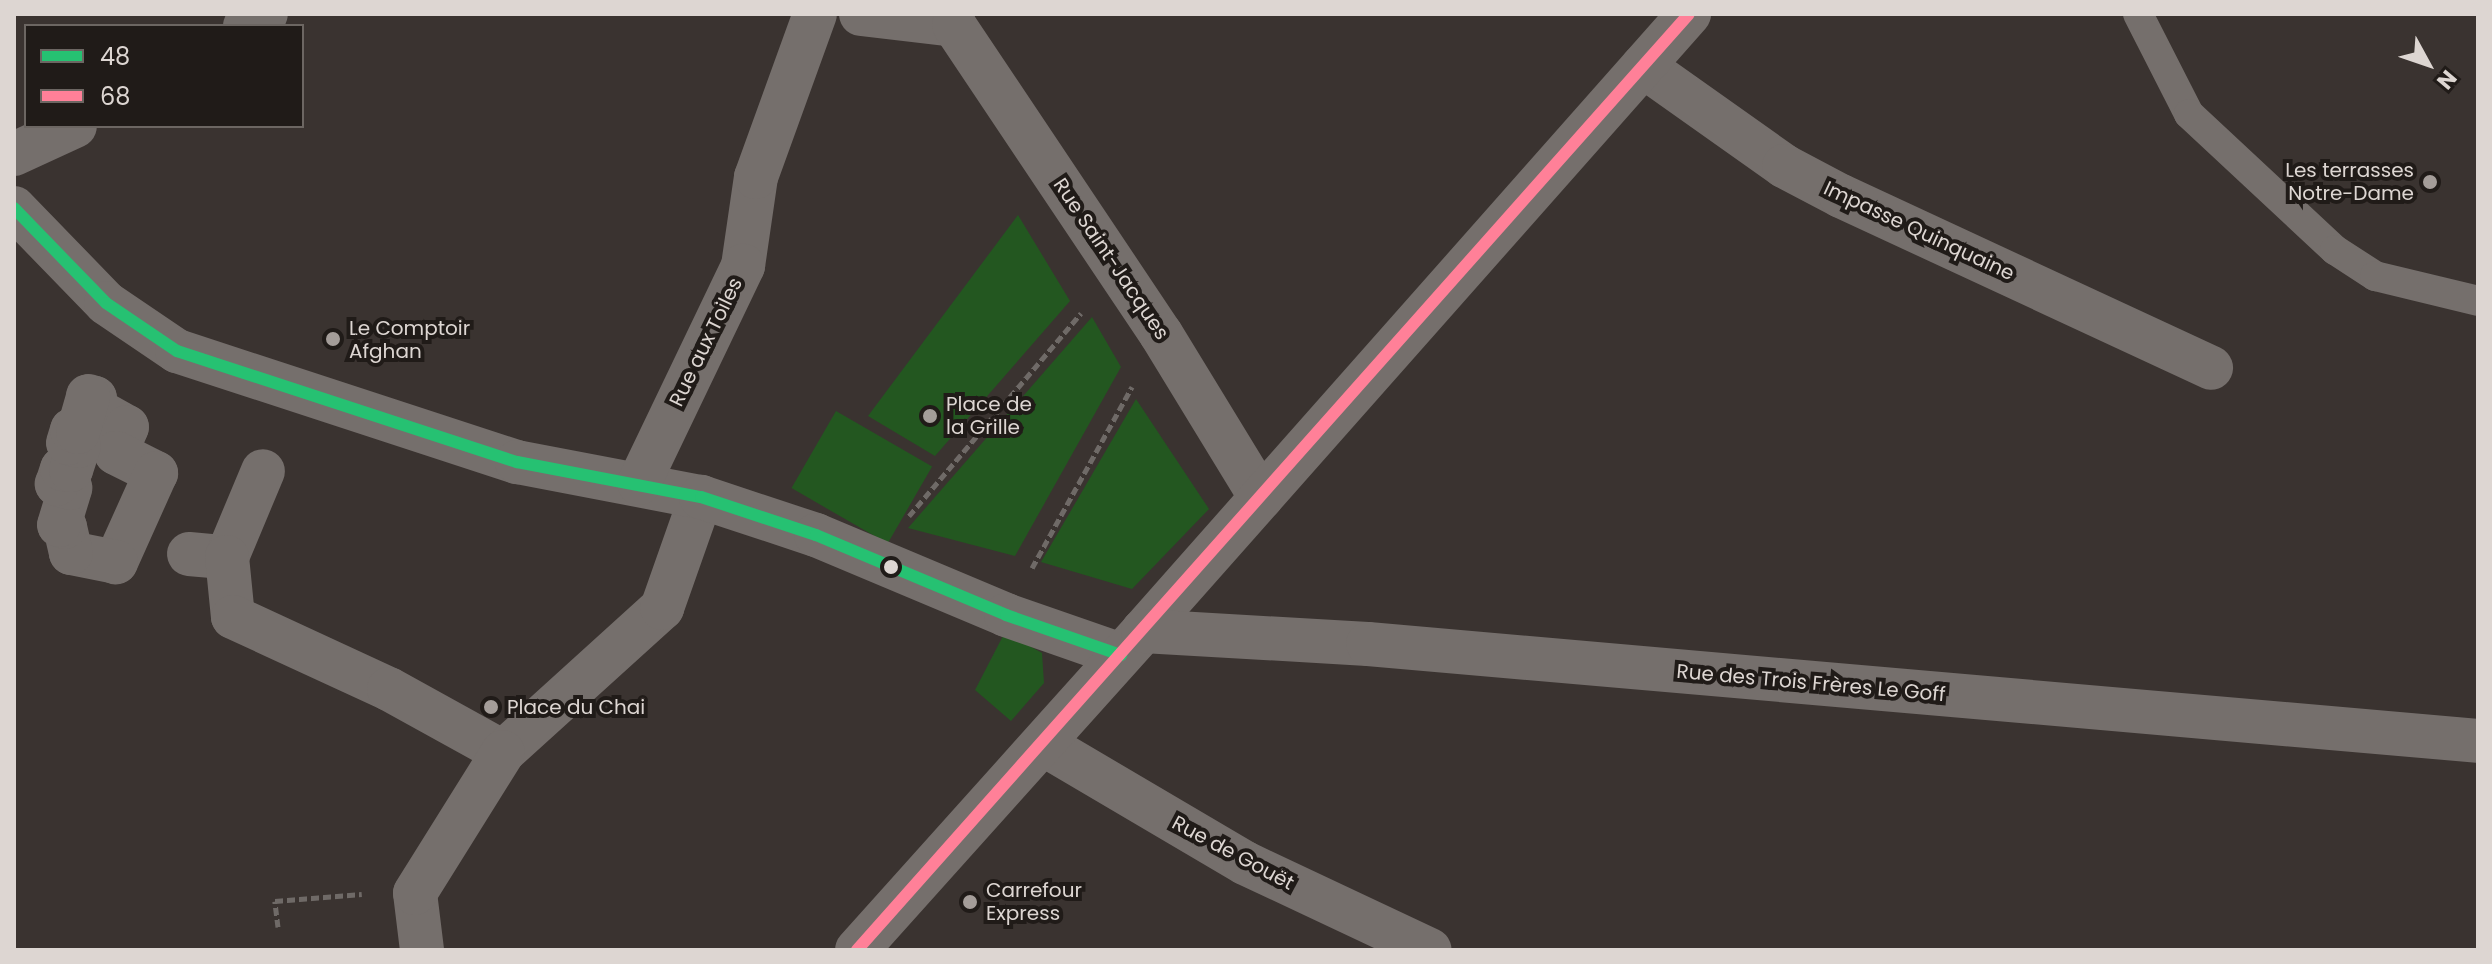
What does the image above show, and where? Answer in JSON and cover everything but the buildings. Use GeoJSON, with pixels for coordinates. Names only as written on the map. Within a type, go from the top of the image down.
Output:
{"type":"FeatureCollection","features":[{"type":"Feature","properties":{"kind":"street"},"geometry":{"type":"LineString","coordinates":[[248,24],[266,14]]}},
{"type":"Feature","properties":{"kind":"street","name":"Rue aux Toiles"},"geometry":{"type":"LineString","coordinates":[[639,483],[743,266],[756,177],[815,14]]}},
{"type":"Feature","properties":{"kind":"street"},"geometry":{"type":"LineString","coordinates":[[861,14],[957,19]]}},
{"type":"Feature","properties":{"kind":"street"},"geometry":{"type":"LineString","coordinates":[[857,950],[1689,14]]}},
{"type":"Feature","properties":{"kind":"street","name":"Rue Saint-Jacques"},"geometry":{"type":"LineString","coordinates":[[957,19],[1161,334],[1261,498]]}},
{"type":"Feature","properties":{"kind":"street","name":"Impasse Quinquaine"},"geometry":{"type":"LineString","coordinates":[[1643,66],[1784,166],[1841,196],[2211,368]]}},
{"type":"Feature","properties":{"kind":"street"},"geometry":{"type":"LineString","coordinates":[[14,154],[71,128]]}},
{"type":"Feature","properties":{"kind":"street","name":"Rue des Trois Frères Le Goff"},"geometry":{"type":"LineString","coordinates":[[14,208],[106,303],[177,351],[517,462],[701,497],[873,559],[1006,615],[1132,643],[1384,646],[2478,741]]}},
{"type":"Feature","properties":{"kind":"street"},"geometry":{"type":"LineString","coordinates":[[263,471],[208,555],[233,617],[389,689],[503,752]]}},
{"type":"Feature","properties":{"kind":"street"},"geometry":{"type":"LineString","coordinates":[[422,950],[415,893],[503,752],[662,608],[701,497]]}},
{"type":"Feature","properties":{"kind":"street","name":"Rue de Gouët"},"geometry":{"type":"LineString","coordinates":[[1043,744],[1245,863],[1430,950]]}},
{"type":"Feature","properties":{"kind":"lane"},"geometry":{"type":"LineString","coordinates":[[2138,14],[2189,114],[2335,250],[2375,276],[2478,301]]}},
{"type":"Feature","properties":{"kind":"path"},"geometry":{"type":"LineString","coordinates":[[873,559],[1118,270]]}},
{"type":"Feature","properties":{"kind":"path"},"geometry":{"type":"LineString","coordinates":[[1006,615],[1161,334]]}},
{"type":"Feature","properties":{"kind":"path"},"geometry":{"type":"LineString","coordinates":[[278,927],[275,901],[361,894]]}},
{"type":"Feature","properties":{"kind":"green space"},"geometry":{"type":"Polygon","coordinates":[[[1018,215],[1070,301],[935,456],[868,416],[1018,215]]]}},
{"type":"Feature","properties":{"kind":"green space"},"geometry":{"type":"Polygon","coordinates":[[[1092,317],[1121,367],[1015,556],[908,528],[1092,317]]]}},
{"type":"Feature","properties":{"kind":"green space"},"geometry":{"type":"Polygon","coordinates":[[[1136,399],[1209,509],[1132,589],[1041,562],[1136,399]]]}},
{"type":"Feature","properties":{"kind":"green space"},"geometry":{"type":"Polygon","coordinates":[[[836,411],[932,466],[888,544],[792,488],[836,411]]]}},
{"type":"Feature","properties":{"kind":"green space"},"geometry":{"type":"Polygon","coordinates":[[[1005,632],[1042,653],[1044,683],[1011,721],[975,690],[1005,632]]]}},
{"type":"Feature","properties":{"kind":"transit line","name":"68"},"geometry":{"type":"LineString","coordinates":[[857,950],[1689,14]]}},
{"type":"Feature","properties":{"kind":"transit line","name":"48"},"geometry":{"type":"LineString","coordinates":[[14,208],[106,303],[177,351],[517,462],[701,497],[816,535],[1006,615],[1121,655]]}},
{"type":"Feature","properties":{"kind":"place","name":"Les terrasses Notre-Dame"},"geometry":{"type":"Point","coordinates":[2430,182]}},
{"type":"Feature","properties":{"kind":"place","name":"Le Comptoir Afghan"},"geometry":{"type":"Point","coordinates":[333,339]}},
{"type":"Feature","properties":{"kind":"place","name":"Place de la Grille"},"geometry":{"type":"Point","coordinates":[930,416]}},
{"type":"Feature","properties":{"kind":"place","name":"Place du Chai"},"geometry":{"type":"Point","coordinates":[491,707]}},
{"type":"Feature","properties":{"kind":"place","name":"Carrefour Express"},"geometry":{"type":"Point","coordinates":[970,902]}}]}
